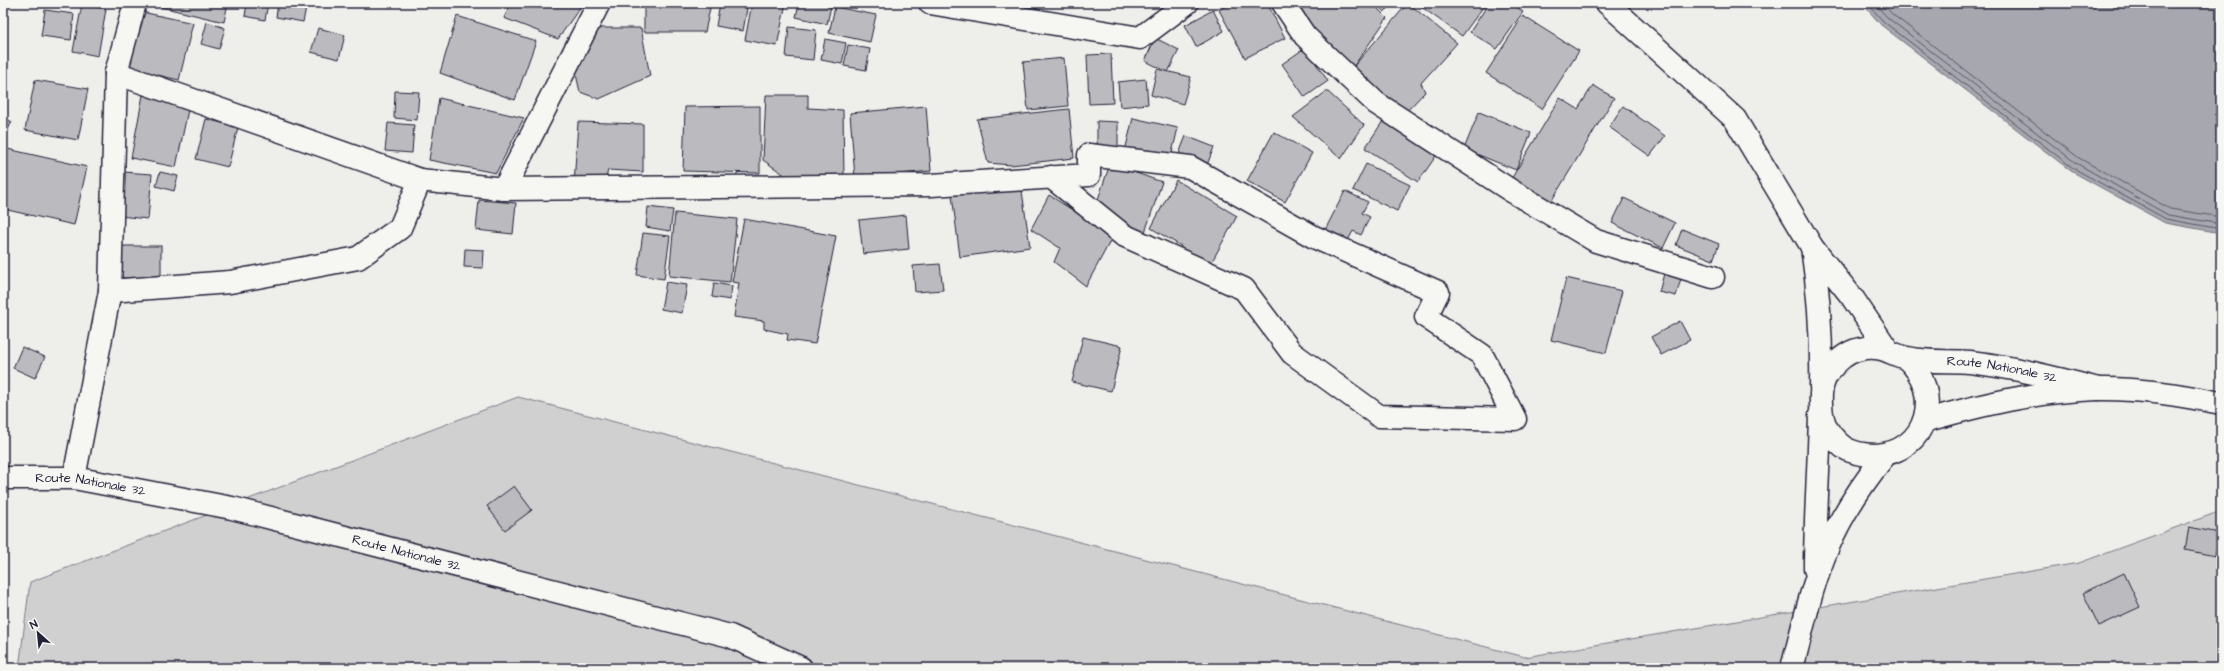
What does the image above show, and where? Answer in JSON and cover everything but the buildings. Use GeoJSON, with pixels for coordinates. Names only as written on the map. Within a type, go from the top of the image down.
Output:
{"type":"FeatureCollection","features":[{"type":"Feature","properties":{"kind":"street"},"geometry":{"type":"LineString","coordinates":[[74,478],[110,291],[116,73],[135,3]]}},
{"type":"Feature","properties":{"kind":"street"},"geometry":{"type":"LineString","coordinates":[[504,189],[599,3]]}},
{"type":"Feature","properties":{"kind":"street"},"geometry":{"type":"LineString","coordinates":[[930,3],[1140,38],[1187,3]]}},
{"type":"Feature","properties":{"kind":"street"},"geometry":{"type":"LineString","coordinates":[[1283,3],[1305,36],[1376,104],[1510,190],[1596,240],[1713,277]]}},
{"type":"Feature","properties":{"kind":"street"},"geometry":{"type":"LineString","coordinates":[[1607,3],[1735,119],[1812,248],[1852,297],[1887,349]]}},
{"type":"Feature","properties":{"kind":"street"},"geometry":{"type":"LineString","coordinates":[[116,73],[420,180],[504,189],[931,185],[1051,177],[1089,175],[1089,155],[1190,167],[1314,237],[1438,292],[1426,316],[1482,355],[1514,419],[1379,416],[1292,353],[1244,289],[1123,235],[1051,177]]}},
{"type":"Feature","properties":{"kind":"street"},"geometry":{"type":"LineString","coordinates":[[110,291],[230,282],[358,258],[400,228],[420,180]]}},
{"type":"Feature","properties":{"kind":"street"},"geometry":{"type":"LineString","coordinates":[[1812,248],[1819,294],[1822,341],[1819,468],[1815,516],[1815,582]]}},
{"type":"Feature","properties":{"kind":"street"},"geometry":{"type":"LineString","coordinates":[[1820,412],[1828,432],[1844,447],[1864,455],[1886,454],[1898,450],[1909,442],[1924,421],[1927,410],[1926,387],[1915,366],[1906,358],[1887,349],[1866,348],[1846,355],[1830,368],[1821,387]]}},
{"type":"Feature","properties":{"kind":"street","name":"Route Nationale 32"},"geometry":{"type":"LineString","coordinates":[[1906,358],[1971,362],[2035,373],[2098,389]]}},
{"type":"Feature","properties":{"kind":"street","name":"Route Nationale 32"},"geometry":{"type":"LineString","coordinates":[[1924,421],[1981,405],[2039,394],[2098,389],[2165,393],[2221,403]]}},
{"type":"Feature","properties":{"kind":"street"},"geometry":{"type":"LineString","coordinates":[[1792,668],[1815,582],[1828,547],[1844,515],[1863,483],[1886,454]]}},
{"type":"Feature","properties":{"kind":"street","name":"Route Nationale 32"},"geometry":{"type":"LineString","coordinates":[[3,478],[74,478],[232,508],[730,636],[801,668]]}},
{"type":"Feature","properties":{"kind":"shaded area"},"geometry":{"type":"Polygon","coordinates":[[[518,397],[1525,657],[2079,563],[2221,511],[2221,668],[19,668],[30,582],[518,397]]]}},
{"type":"Feature","properties":{"kind":"water"},"geometry":{"type":"Polygon","coordinates":[[[1862,3],[2221,3],[2221,233],[2165,223],[2071,171],[1881,25],[1862,3]]]}}]}
